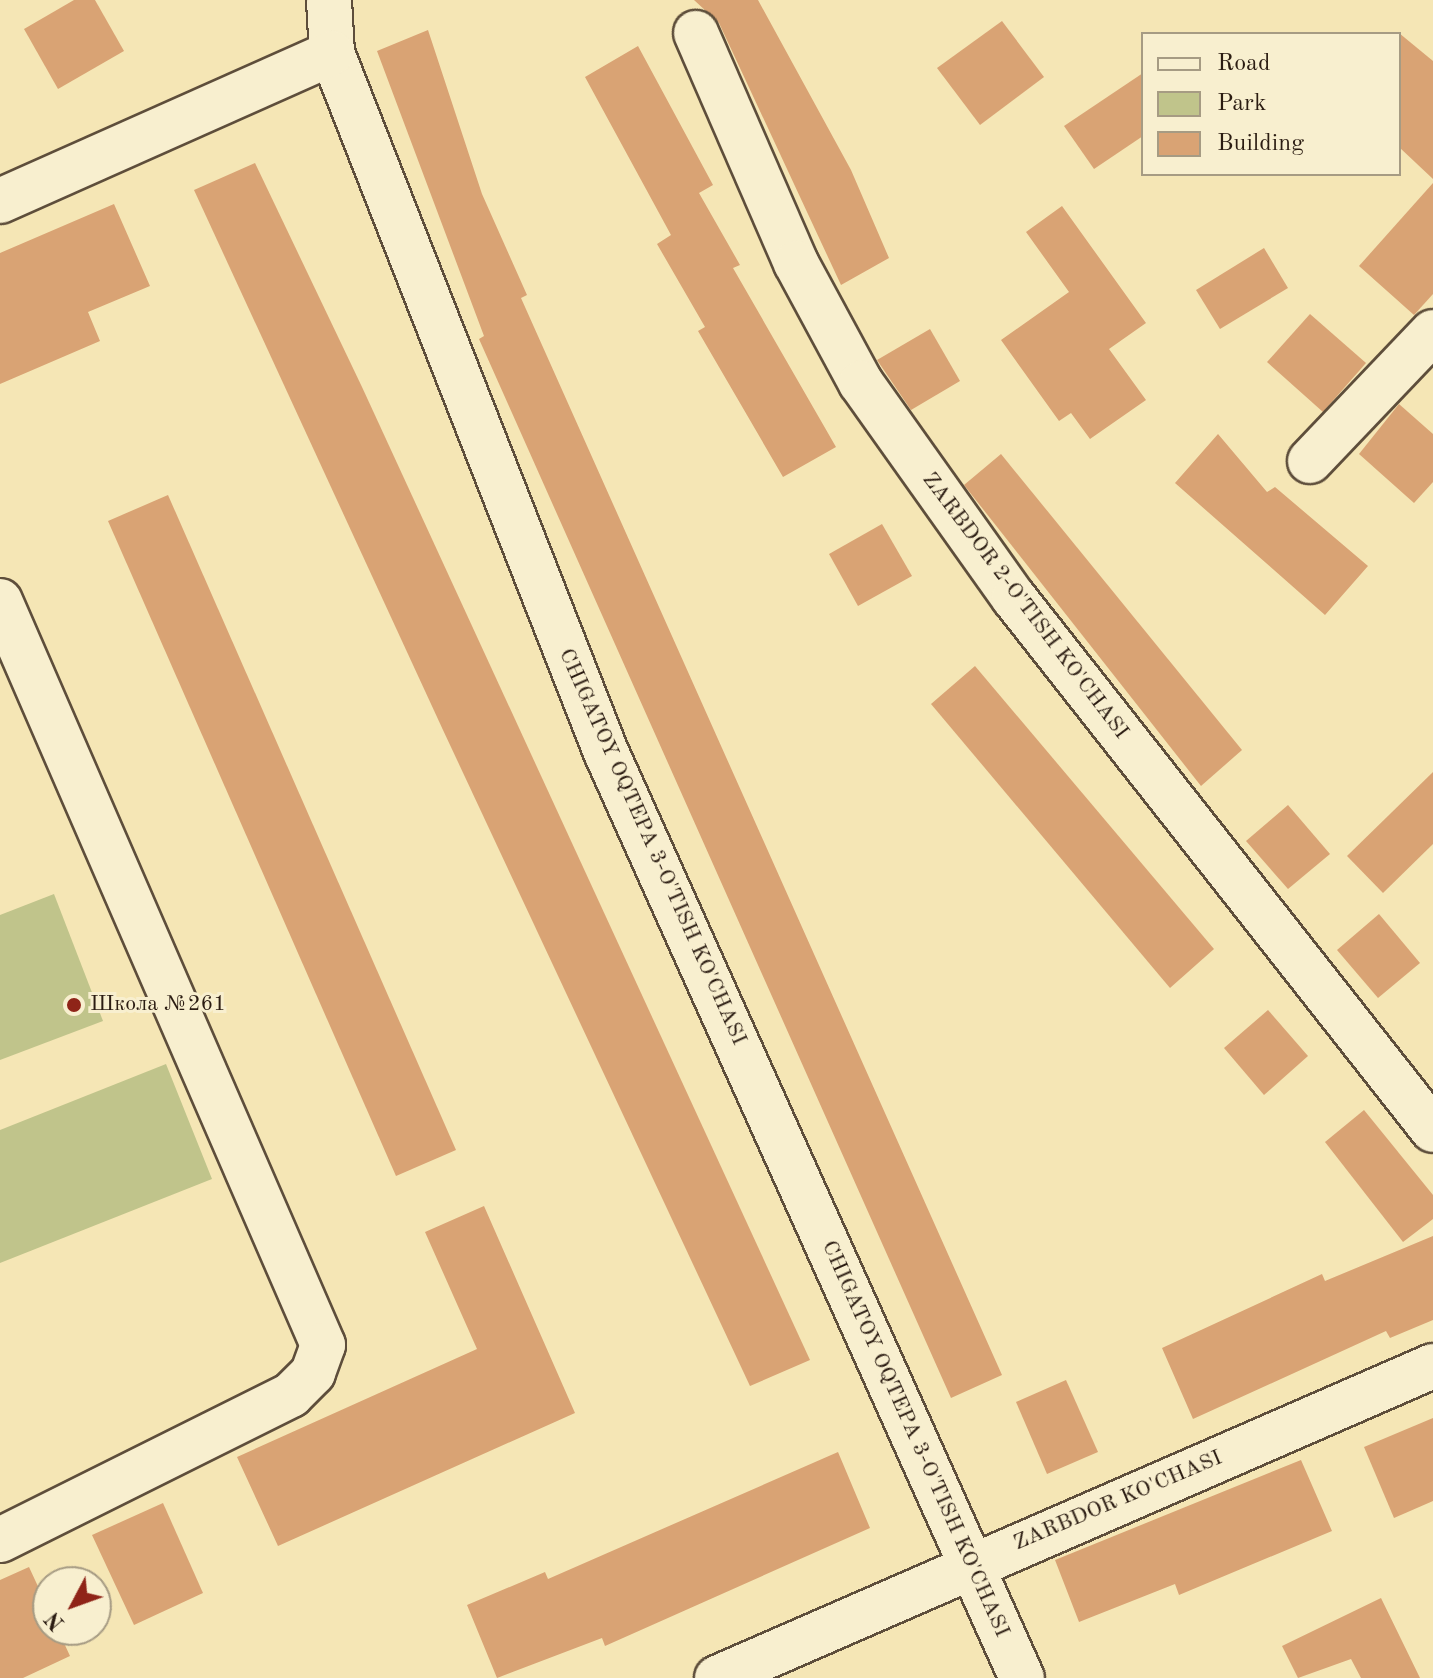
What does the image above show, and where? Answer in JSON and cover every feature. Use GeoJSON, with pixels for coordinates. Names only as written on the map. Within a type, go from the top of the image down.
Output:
{"type":"FeatureCollection","features":[{"type":"Feature","properties":{"kind":"street","name":"CHIGATOY OQTEPA 3-O'TISH KO'CHASI"},"geometry":{"type":"LineString","coordinates":[[329,0],[332,53],[606,752],[1022,1678]]}},
{"type":"Feature","properties":{"kind":"street","name":"ZARBDOR 2-O'TISH KO'CHASI"},"geometry":{"type":"LineString","coordinates":[[696,33],[796,263],[861,383],[1014,598],[1433,1130]]}},
{"type":"Feature","properties":{"kind":"street"},"geometry":{"type":"LineString","coordinates":[[0,201],[332,53]]}},
{"type":"Feature","properties":{"kind":"street"},"geometry":{"type":"LineString","coordinates":[[1310,461],[1433,332]]}},
{"type":"Feature","properties":{"kind":"street"},"geometry":{"type":"LineString","coordinates":[[0,601],[323,1345],[313,1373],[291,1395],[0,1540]]}},
{"type":"Feature","properties":{"kind":"street","name":"ZARBDOR KO'CHASI"},"geometry":{"type":"LineString","coordinates":[[717,1678],[972,1563],[1433,1366]]}},
{"type":"Feature","properties":{"kind":"green space"},"geometry":{"type":"Polygon","coordinates":[[[54,894],[103,1021],[0,1060],[0,915],[54,894]]]}},
{"type":"Feature","properties":{"kind":"green space"},"geometry":{"type":"Polygon","coordinates":[[[166,1064],[212,1179],[0,1263],[0,1130],[166,1064]]]}},
{"type":"Feature","properties":{"kind":"building"},"geometry":{"type":"Polygon","coordinates":[[[74,0],[95,0],[124,51],[58,89],[24,29],[74,0]]]}},
{"type":"Feature","properties":{"kind":"building"},"geometry":{"type":"Polygon","coordinates":[[[694,0],[758,0],[851,170],[889,258],[841,285],[719,23],[694,0]]]}},
{"type":"Feature","properties":{"kind":"building"},"geometry":{"type":"Polygon","coordinates":[[[1002,21],[1044,77],[980,125],[937,68],[1002,21]]]}},
{"type":"Feature","properties":{"kind":"building"},"geometry":{"type":"Polygon","coordinates":[[[428,30],[482,194],[527,295],[521,298],[1002,1375],[951,1398],[479,339],[484,336],[377,51],[428,30]]]}},
{"type":"Feature","properties":{"kind":"building"},"geometry":{"type":"Polygon","coordinates":[[[1401,35],[1433,61],[1433,179],[1401,149],[1401,35]]]}},
{"type":"Feature","properties":{"kind":"building"},"geometry":{"type":"Polygon","coordinates":[[[638,46],[713,185],[699,193],[740,265],[733,268],[836,447],[783,477],[698,331],[705,327],[657,244],[671,235],[585,77],[638,46]]]}},
{"type":"Feature","properties":{"kind":"building"},"geometry":{"type":"Polygon","coordinates":[[[1141,74],[1141,137],[1094,169],[1064,126],[1141,74]]]}},
{"type":"Feature","properties":{"kind":"building"},"geometry":{"type":"Polygon","coordinates":[[[255,163],[362,387],[810,1360],[750,1386],[443,730],[194,190],[255,163]]]}},
{"type":"Feature","properties":{"kind":"building"},"geometry":{"type":"Polygon","coordinates":[[[1433,183],[1433,294],[1414,315],[1359,266],[1433,183]]]}},
{"type":"Feature","properties":{"kind":"building"},"geometry":{"type":"Polygon","coordinates":[[[114,204],[150,286],[88,312],[100,341],[0,384],[0,253],[114,204]]]}},
{"type":"Feature","properties":{"kind":"building"},"geometry":{"type":"Polygon","coordinates":[[[1062,206],[1146,323],[1109,349],[1146,400],[1090,439],[1071,413],[1059,421],[1001,340],[1069,292],[1026,232],[1062,206]]]}},
{"type":"Feature","properties":{"kind":"building"},"geometry":{"type":"Polygon","coordinates":[[[1264,248],[1288,288],[1220,329],[1196,290],[1264,248]]]}},
{"type":"Feature","properties":{"kind":"building"},"geometry":{"type":"Polygon","coordinates":[[[1310,314],[1366,363],[1323,412],[1267,362],[1310,314]]]}},
{"type":"Feature","properties":{"kind":"building"},"geometry":{"type":"Polygon","coordinates":[[[930,329],[960,381],[911,410],[877,360],[930,329]]]}},
{"type":"Feature","properties":{"kind":"building"},"geometry":{"type":"Polygon","coordinates":[[[1399,404],[1433,434],[1433,482],[1414,503],[1359,454],[1399,404]]]}},
{"type":"Feature","properties":{"kind":"building"},"geometry":{"type":"Polygon","coordinates":[[[1218,434],[1267,492],[1275,487],[1368,566],[1325,615],[1175,483],[1218,434]]]}},
{"type":"Feature","properties":{"kind":"building"},"geometry":{"type":"Polygon","coordinates":[[[1001,454],[1242,750],[1201,786],[964,485],[1001,454]]]}},
{"type":"Feature","properties":{"kind":"building"},"geometry":{"type":"Polygon","coordinates":[[[168,495],[456,1150],[396,1176],[108,521],[168,495]]]}},
{"type":"Feature","properties":{"kind":"building"},"geometry":{"type":"Polygon","coordinates":[[[882,524],[912,576],[858,606],[829,554],[882,524]]]}},
{"type":"Feature","properties":{"kind":"building"},"geometry":{"type":"Polygon","coordinates":[[[975,666],[1214,949],[1170,988],[931,704],[975,666]]]}},
{"type":"Feature","properties":{"kind":"building"},"geometry":{"type":"Polygon","coordinates":[[[1433,772],[1433,844],[1383,893],[1347,856],[1433,772]]]}},
{"type":"Feature","properties":{"kind":"building"},"geometry":{"type":"Polygon","coordinates":[[[1288,805],[1330,854],[1288,889],[1246,841],[1288,805]]]}},
{"type":"Feature","properties":{"kind":"building"},"geometry":{"type":"Polygon","coordinates":[[[1379,914],[1420,963],[1378,998],[1337,950],[1379,914]]]}},
{"type":"Feature","properties":{"kind":"building"},"geometry":{"type":"Polygon","coordinates":[[[1268,1010],[1308,1056],[1264,1095],[1224,1048],[1268,1010]]]}},
{"type":"Feature","properties":{"kind":"building"},"geometry":{"type":"Polygon","coordinates":[[[1364,1110],[1433,1195],[1433,1219],[1403,1242],[1325,1142],[1364,1110]]]}},
{"type":"Feature","properties":{"kind":"building"},"geometry":{"type":"Polygon","coordinates":[[[484,1206],[575,1413],[278,1546],[237,1457],[477,1349],[425,1232],[484,1206]]]}},
{"type":"Feature","properties":{"kind":"building"},"geometry":{"type":"Polygon","coordinates":[[[1433,1236],[1433,1320],[1390,1338],[1386,1331],[1193,1419],[1162,1348],[1322,1274],[1325,1281],[1433,1236]]]}},
{"type":"Feature","properties":{"kind":"building"},"geometry":{"type":"Polygon","coordinates":[[[1066,1380],[1098,1452],[1047,1474],[1016,1402],[1066,1380]]]}},
{"type":"Feature","properties":{"kind":"building"},"geometry":{"type":"Polygon","coordinates":[[[1433,1418],[1433,1501],[1394,1518],[1364,1447],[1433,1418]]]}},
{"type":"Feature","properties":{"kind":"building"},"geometry":{"type":"Polygon","coordinates":[[[838,1452],[870,1528],[605,1646],[602,1638],[497,1678],[467,1605],[545,1572],[548,1579],[838,1452]]]}},
{"type":"Feature","properties":{"kind":"building"},"geometry":{"type":"Polygon","coordinates":[[[1301,1460],[1332,1531],[1179,1595],[1175,1584],[1079,1622],[1055,1560],[1301,1460]]]}},
{"type":"Feature","properties":{"kind":"building"},"geometry":{"type":"Polygon","coordinates":[[[163,1503],[203,1593],[134,1625],[112,1578],[112,1566],[106,1566],[92,1535],[163,1503]]]}},
{"type":"Feature","properties":{"kind":"building"},"geometry":{"type":"Polygon","coordinates":[[[29,1567],[32,1573],[32,1646],[65,1646],[70,1656],[23,1678],[0,1678],[0,1580],[29,1567]]]}},
{"type":"Feature","properties":{"kind":"building"},"geometry":{"type":"Polygon","coordinates":[[[1381,1598],[1420,1678],[1361,1678],[1351,1659],[1298,1678],[1282,1646],[1381,1598]]]}},
{"type":"Feature","properties":{"kind":"place","name":"Школа №261"},"geometry":{"type":"Point","coordinates":[74,1005]}}]}
